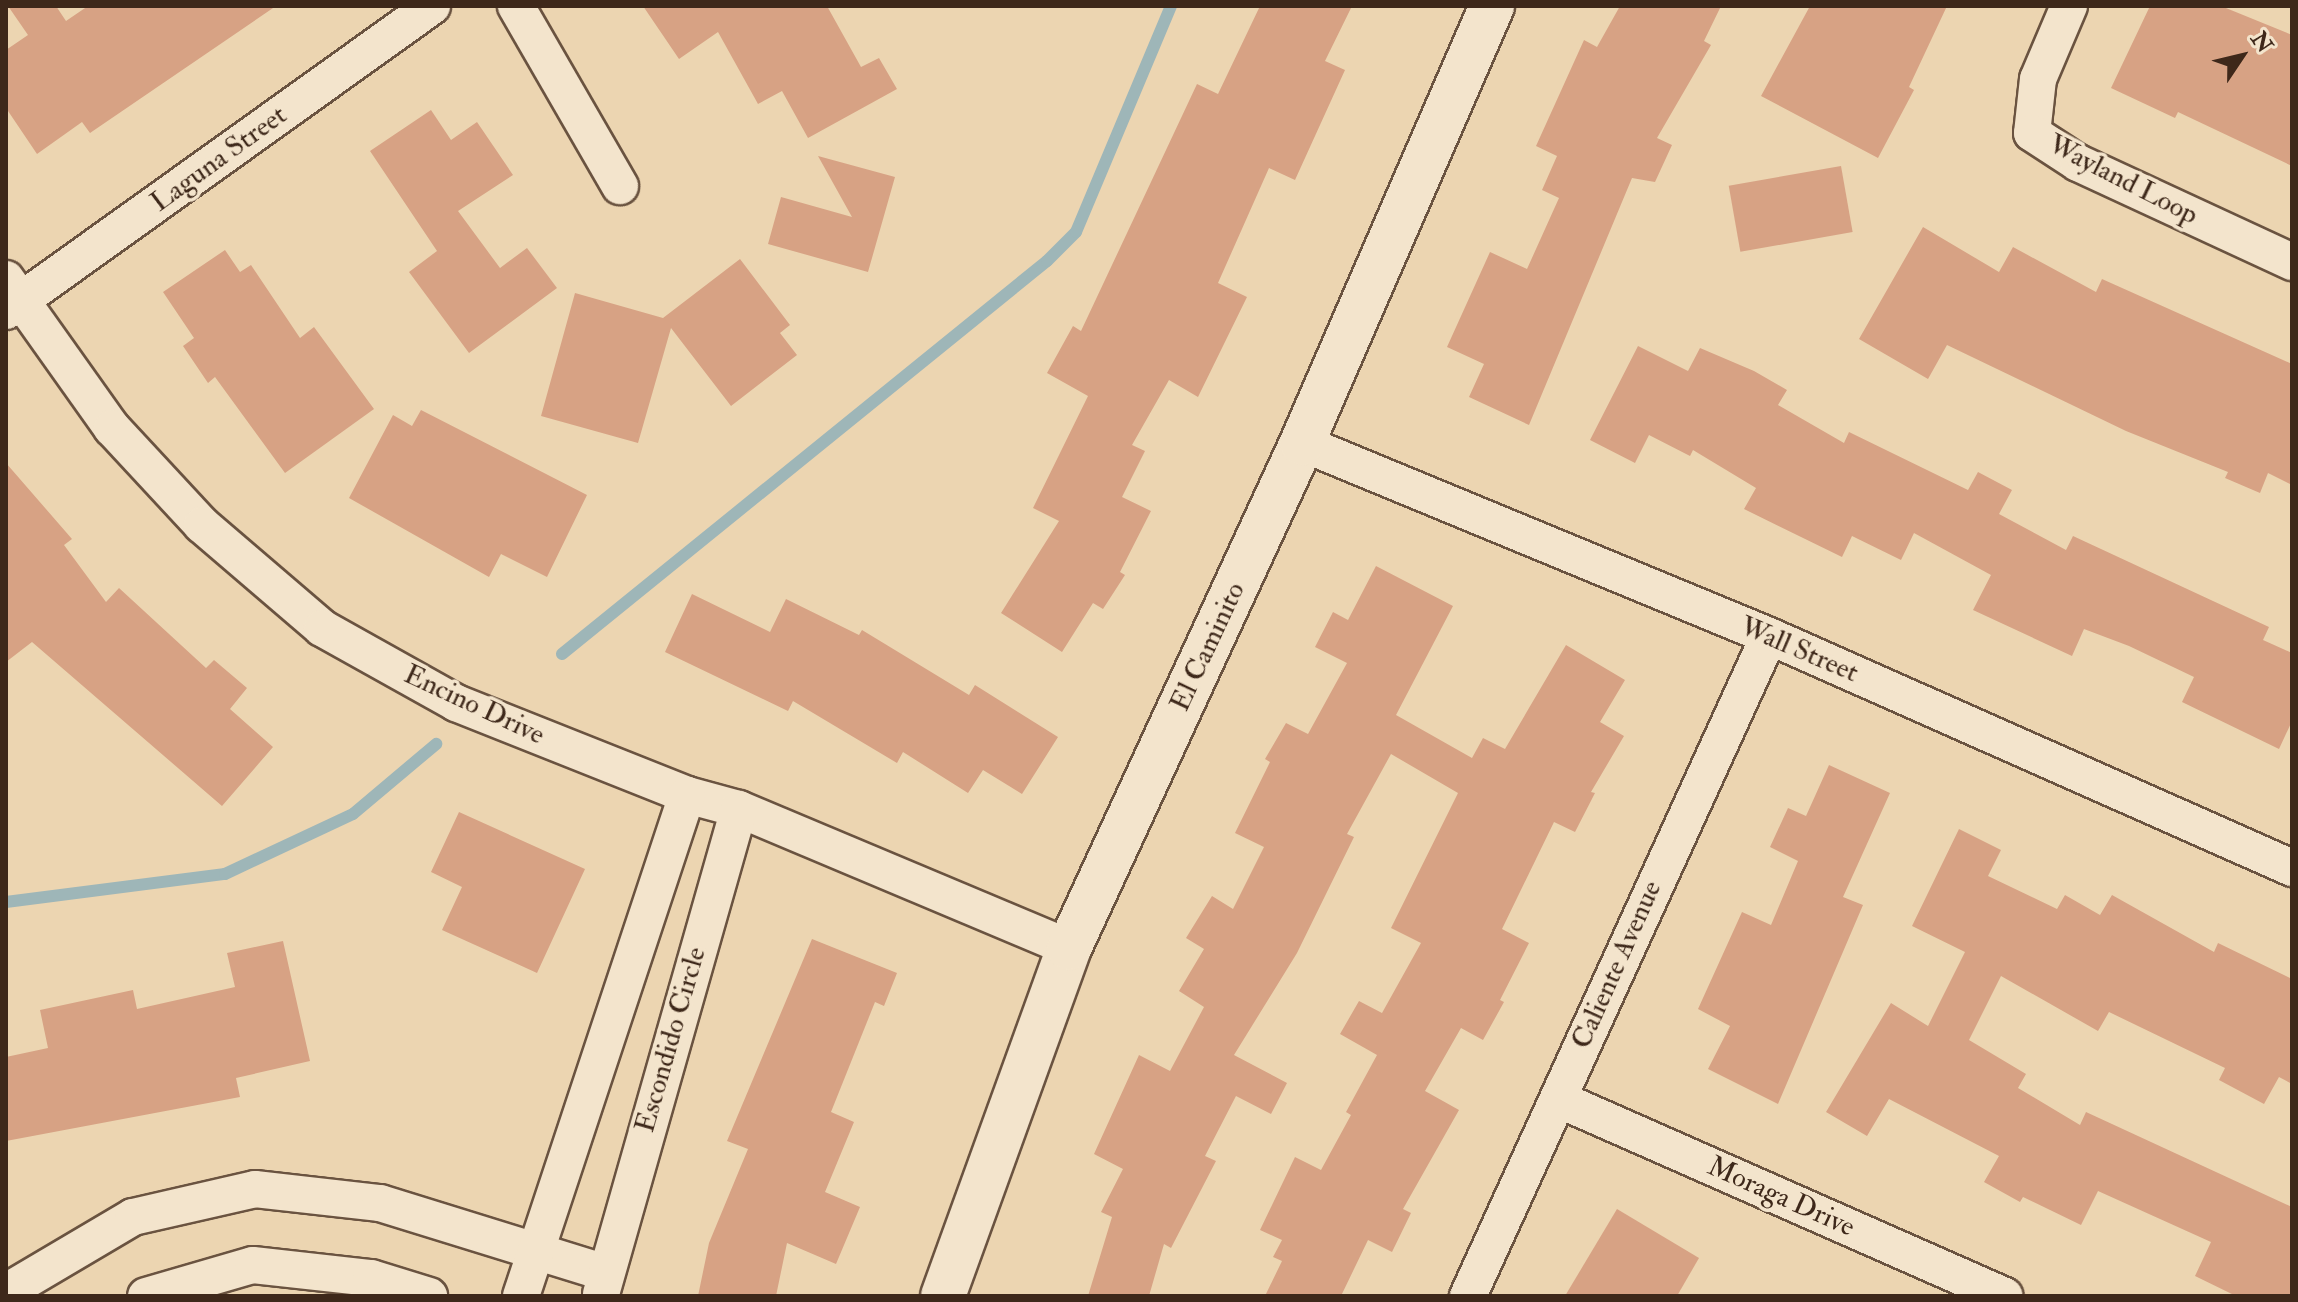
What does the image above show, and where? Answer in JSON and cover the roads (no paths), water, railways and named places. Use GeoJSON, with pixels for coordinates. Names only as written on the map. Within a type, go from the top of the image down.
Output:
{"type":"FeatureCollection","features":[{"type":"Feature","properties":{"kind":"street","name":"Laguna Street"},"geometry":{"type":"LineString","coordinates":[[11,297],[432,6]]}},
{"type":"Feature","properties":{"kind":"street"},"geometry":{"type":"LineString","coordinates":[[516,6],[620,186]]}},
{"type":"Feature","properties":{"kind":"street","name":"El Caminito"},"geometry":{"type":"LineString","coordinates":[[943,1296],[1069,948],[1302,443],[1492,6]]}},
{"type":"Feature","properties":{"kind":"street","name":"Wayland Loop"},"geometry":{"type":"LineString","coordinates":[[2069,6],[2038,79],[2032,133],[2078,163],[2292,262]]}},
{"type":"Feature","properties":{"kind":"street","name":"Encino Drive"},"geometry":{"type":"LineString","coordinates":[[11,297],[112,428],[202,525],[322,628],[456,703],[687,795],[739,809],[1069,948]]}},
{"type":"Feature","properties":{"kind":"street","name":"Wall Street"},"geometry":{"type":"LineString","coordinates":[[1302,443],[1769,636],[2292,868]]}},
{"type":"Feature","properties":{"kind":"street","name":"Caliente Avenue"},"geometry":{"type":"LineString","coordinates":[[1468,1296],[1769,636]]}},
{"type":"Feature","properties":{"kind":"street","name":"Escondido Circle"},"geometry":{"type":"LineString","coordinates":[[521,1296],[687,795]]}},
{"type":"Feature","properties":{"kind":"street","name":"Escondido Circle"},"geometry":{"type":"LineString","coordinates":[[6,1292],[133,1217],[255,1189],[380,1203],[536,1251],[602,1284],[739,809]]}},
{"type":"Feature","properties":{"kind":"street","name":"Moraga Drive"},"geometry":{"type":"LineString","coordinates":[[1558,1099],[2005,1296]]}},
{"type":"Feature","properties":{"kind":"street"},"geometry":{"type":"LineString","coordinates":[[146,1296],[253,1265],[371,1278],[429,1296]]}},
{"type":"Feature","properties":{"kind":"waterway"},"geometry":{"type":"LineString","coordinates":[[562,654],[1047,261],[1076,232],[1171,6]]}},
{"type":"Feature","properties":{"kind":"waterway"},"geometry":{"type":"LineString","coordinates":[[6,902],[225,874],[353,814],[436,744]]}}]}
